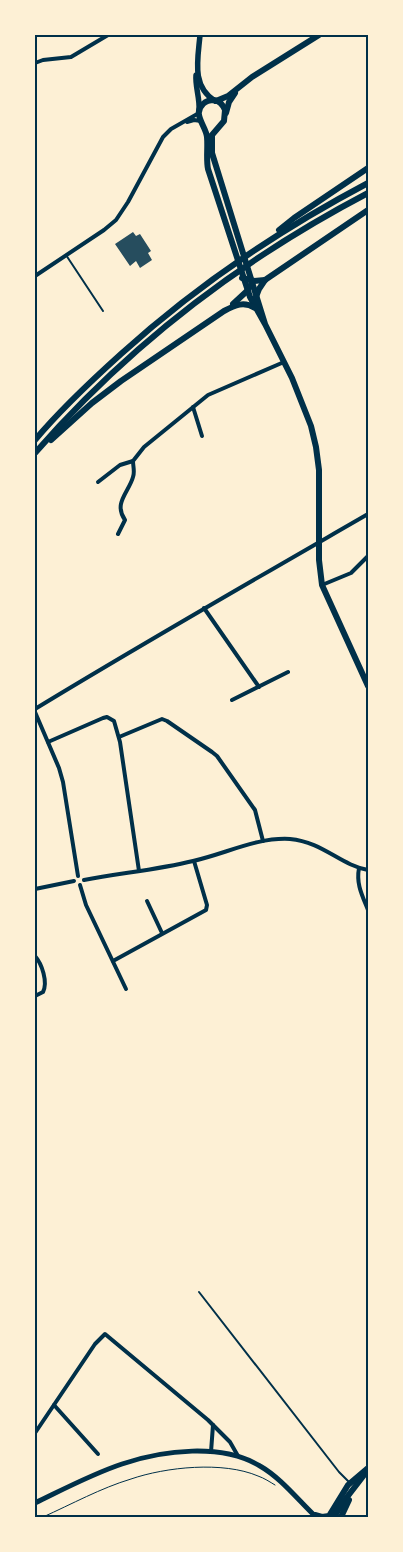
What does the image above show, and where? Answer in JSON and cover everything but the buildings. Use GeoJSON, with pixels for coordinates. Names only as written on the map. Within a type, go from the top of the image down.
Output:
{"type":"FeatureCollection","features":[{"type":"Feature","properties":{"kind":"main road"},"geometry":{"type":"LineString","coordinates":[[200,35],[196,83],[199,112],[207,135],[208,170],[247,291],[301,397],[315,441],[320,481],[320,569],[322,585],[368,686]]}},
{"type":"Feature","properties":{"kind":"main road"},"geometry":{"type":"LineString","coordinates":[[199,112],[205,102],[216,101],[228,96],[252,77],[319,35]]}},
{"type":"Feature","properties":{"kind":"main road"},"geometry":{"type":"LineString","coordinates":[[198,63],[201,87],[206,94],[224,107],[226,114]]}},
{"type":"Feature","properties":{"kind":"main road"},"geometry":{"type":"LineString","coordinates":[[243,84],[231,100],[224,120],[214,131],[211,138],[212,153],[265,324]]}},
{"type":"Feature","properties":{"kind":"main road"},"geometry":{"type":"LineString","coordinates":[[202,122],[209,127],[220,125]]}},
{"type":"Feature","properties":{"kind":"main road"},"geometry":{"type":"LineString","coordinates":[[268,241],[294,218],[368,168]]}},
{"type":"Feature","properties":{"kind":"main road"},"geometry":{"type":"LineString","coordinates":[[35,440],[85,387],[172,309],[268,241],[313,213],[368,183]]}},
{"type":"Feature","properties":{"kind":"main road"},"geometry":{"type":"LineString","coordinates":[[37,451],[79,405],[134,353],[183,312],[257,258],[300,231],[368,193]]}},
{"type":"Feature","properties":{"kind":"main road"},"geometry":{"type":"LineString","coordinates":[[256,297],[259,288],[265,280],[368,210]]}},
{"type":"Feature","properties":{"kind":"main road"},"geometry":{"type":"LineString","coordinates":[[242,278],[252,282],[265,280]]}},
{"type":"Feature","properties":{"kind":"main road"},"geometry":{"type":"LineString","coordinates":[[37,451],[121,381],[224,311],[247,291],[252,282]]}},
{"type":"Feature","properties":{"kind":"main road"},"geometry":{"type":"LineString","coordinates":[[224,311],[244,304],[255,308]]}},
{"type":"Feature","properties":{"kind":"main road"},"geometry":{"type":"LineString","coordinates":[[316,1516],[329,1516],[340,1497],[368,1470]]}},
{"type":"Feature","properties":{"kind":"main road"},"geometry":{"type":"LineString","coordinates":[[340,1517],[368,1470]]}},
{"type":"Feature","properties":{"kind":"main road"},"geometry":{"type":"LineString","coordinates":[[333,1517],[352,1485]]}},
{"type":"Feature","properties":{"kind":"street"},"geometry":{"type":"LineString","coordinates":[[35,63],[43,60],[71,57],[108,35]]}},
{"type":"Feature","properties":{"kind":"street"},"geometry":{"type":"LineString","coordinates":[[35,276],[116,220],[128,202],[160,141],[168,131],[199,112]]}},
{"type":"Feature","properties":{"kind":"street"},"geometry":{"type":"LineString","coordinates":[[178,125],[191,120],[202,122]]}},
{"type":"Feature","properties":{"kind":"street"},"geometry":{"type":"LineString","coordinates":[[98,482],[120,465],[133,461],[144,447],[208,395],[284,362]]}},
{"type":"Feature","properties":{"kind":"street"},"geometry":{"type":"LineString","coordinates":[[193,407],[202,436]]}},
{"type":"Feature","properties":{"kind":"street"},"geometry":{"type":"LineString","coordinates":[[118,534],[125,520],[122,516],[120,501],[134,475],[133,461]]}},
{"type":"Feature","properties":{"kind":"street"},"geometry":{"type":"LineString","coordinates":[[35,889],[74,881],[78,876],[65,789],[59,768],[35,710],[204,608],[368,514]]}},
{"type":"Feature","properties":{"kind":"street"},"geometry":{"type":"LineString","coordinates":[[322,585],[348,575],[368,556]]}},
{"type":"Feature","properties":{"kind":"street"},"geometry":{"type":"LineString","coordinates":[[363,562],[368,567]]}},
{"type":"Feature","properties":{"kind":"street"},"geometry":{"type":"LineString","coordinates":[[204,608],[259,687]]}},
{"type":"Feature","properties":{"kind":"street"},"geometry":{"type":"LineString","coordinates":[[232,700],[288,672]]}},
{"type":"Feature","properties":{"kind":"street"},"geometry":{"type":"LineString","coordinates":[[48,742],[102,718],[108,717],[114,721],[119,737],[139,872]]}},
{"type":"Feature","properties":{"kind":"street"},"geometry":{"type":"LineString","coordinates":[[119,737],[162,719],[215,754],[255,810],[263,841]]}},
{"type":"Feature","properties":{"kind":"street"},"geometry":{"type":"LineString","coordinates":[[80,885],[84,880],[194,861],[263,841],[286,839],[306,842],[321,847],[359,868],[368,870]]}},
{"type":"Feature","properties":{"kind":"street"},"geometry":{"type":"LineString","coordinates":[[113,960],[162,932],[201,914],[207,908],[194,861]]}},
{"type":"Feature","properties":{"kind":"street"},"geometry":{"type":"LineString","coordinates":[[359,868],[358,887],[368,910]]}},
{"type":"Feature","properties":{"kind":"street"},"geometry":{"type":"LineString","coordinates":[[78,876],[82,876],[84,880]]}},
{"type":"Feature","properties":{"kind":"street"},"geometry":{"type":"LineString","coordinates":[[74,881],[80,885],[85,902],[126,989]]}},
{"type":"Feature","properties":{"kind":"street"},"geometry":{"type":"LineString","coordinates":[[147,901],[162,932]]}},
{"type":"Feature","properties":{"kind":"street"},"geometry":{"type":"LineString","coordinates":[[35,956],[41,965],[45,985],[43,992],[35,996]]}},
{"type":"Feature","properties":{"kind":"street"},"geometry":{"type":"LineString","coordinates":[[35,1433],[95,1344],[105,1334],[213,1425],[228,1440],[238,1456]]}},
{"type":"Feature","properties":{"kind":"street"},"geometry":{"type":"LineString","coordinates":[[54,1405],[98,1454]]}},
{"type":"Feature","properties":{"kind":"street"},"geometry":{"type":"LineString","coordinates":[[211,1452],[213,1425]]}},
{"type":"Feature","properties":{"kind":"street"},"geometry":{"type":"LineString","coordinates":[[35,1502],[125,1463],[172,1453],[211,1452],[238,1456],[254,1462],[271,1473],[316,1516]]}},
{"type":"Feature","properties":{"kind":"lane"},"geometry":{"type":"LineString","coordinates":[[66,255],[103,311]]}},
{"type":"Feature","properties":{"kind":"lane"},"geometry":{"type":"LineString","coordinates":[[199,1292],[339,1472],[352,1485]]}},
{"type":"Feature","properties":{"kind":"path"},"geometry":{"type":"LineString","coordinates":[[43,1517],[130,1479],[178,1468],[206,1467],[239,1470],[258,1476],[278,1486]]}}]}
